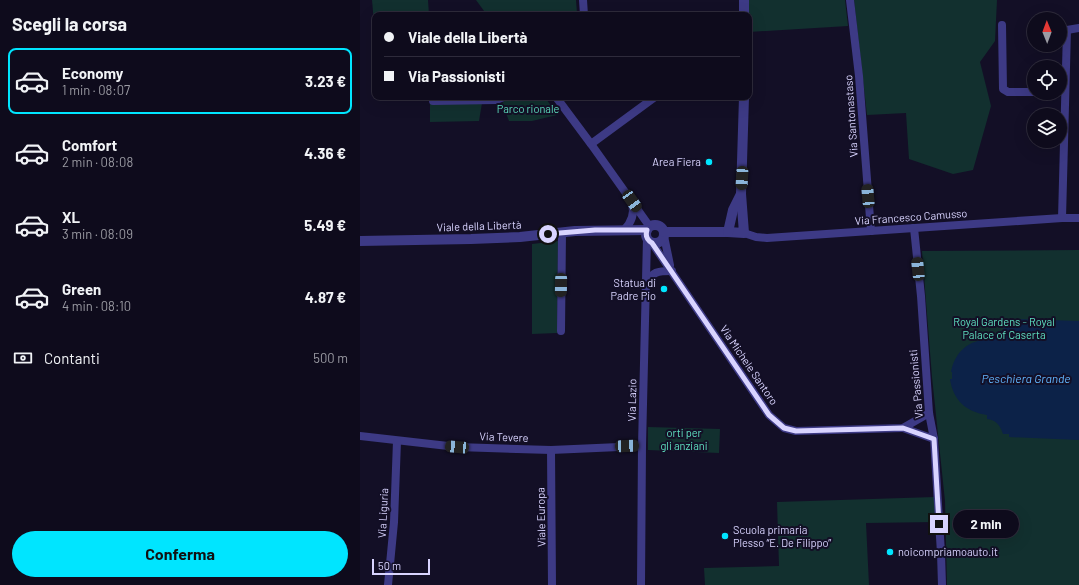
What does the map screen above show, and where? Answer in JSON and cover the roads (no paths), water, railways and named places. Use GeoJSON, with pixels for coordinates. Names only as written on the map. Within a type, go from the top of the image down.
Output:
{"type":"FeatureCollection","features":[{"type":"Feature","properties":{"kind":"street"},"geometry":{"type":"LineString","coordinates":[[583,0],[584,12]]}},
{"type":"Feature","properties":{"kind":"street"},"geometry":{"type":"LineString","coordinates":[[744,0],[744,12]]}},
{"type":"Feature","properties":{"kind":"street","name":"Via Santonastaso"},"geometry":{"type":"LineString","coordinates":[[850,0],[859,76],[871,230]]}},
{"type":"Feature","properties":{"kind":"street"},"geometry":{"type":"LineString","coordinates":[[1002,25],[1003,90],[1008,92],[1027,92]]}},
{"type":"Feature","properties":{"kind":"street"},"geometry":{"type":"LineString","coordinates":[[1065,60],[1067,30],[1079,28]]}},
{"type":"Feature","properties":{"kind":"street"},"geometry":{"type":"LineString","coordinates":[[433,101],[496,100]]}},
{"type":"Feature","properties":{"kind":"street","name":"Via Michele Santoro"},"geometry":{"type":"LineString","coordinates":[[558,100],[632,201],[649,235],[672,271],[769,415],[784,428],[796,431],[903,428],[934,439]]}},
{"type":"Feature","properties":{"kind":"street"},"geometry":{"type":"LineString","coordinates":[[591,144],[646,100]]}},
{"type":"Feature","properties":{"kind":"street"},"geometry":{"type":"LineString","coordinates":[[744,100],[741,194],[744,233]]}},
{"type":"Feature","properties":{"kind":"street"},"geometry":{"type":"LineString","coordinates":[[1062,218],[1063,100]]}},
{"type":"Feature","properties":{"kind":"street"},"geometry":{"type":"LineString","coordinates":[[728,232],[733,210],[741,194]]}},
{"type":"Feature","properties":{"kind":"street"},"geometry":{"type":"LineString","coordinates":[[624,230],[628,226],[633,216],[634,210],[632,201]]}},
{"type":"Feature","properties":{"kind":"street","name":"Via Francesco Camusso"},"geometry":{"type":"LineString","coordinates":[[744,233],[756,237],[767,238],[871,230],[1079,218]]}},
{"type":"Feature","properties":{"kind":"street","name":"Viale della Libertà"},"geometry":{"type":"LineString","coordinates":[[649,235],[658,226],[664,234]]}},
{"type":"Feature","properties":{"kind":"street","name":"Via Passionisti"},"geometry":{"type":"LineString","coordinates":[[914,228],[921,296],[929,413],[934,439],[942,585]]}},
{"type":"Feature","properties":{"kind":"street","name":"Viale della Libertà"},"geometry":{"type":"LineString","coordinates":[[360,240],[471,239],[520,237],[595,230],[624,230],[649,235],[659,243],[663,239],[664,234]]}},
{"type":"Feature","properties":{"kind":"street"},"geometry":{"type":"LineString","coordinates":[[667,247],[672,238],[679,231]]}},
{"type":"Feature","properties":{"kind":"street","name":"Viale della Libertà"},"geometry":{"type":"LineString","coordinates":[[664,234],[679,231],[744,233]]}},
{"type":"Feature","properties":{"kind":"street"},"geometry":{"type":"LineString","coordinates":[[561,331],[562,232]]}},
{"type":"Feature","properties":{"kind":"street","name":"Via Michele Santoro"},"geometry":{"type":"LineString","coordinates":[[664,234],[672,271]]}},
{"type":"Feature","properties":{"kind":"street","name":"Via Lazio"},"geometry":{"type":"LineString","coordinates":[[641,585],[645,287],[649,235]]}},
{"type":"Feature","properties":{"kind":"street"},"geometry":{"type":"LineString","coordinates":[[645,287],[650,277],[656,272],[672,271]]}},
{"type":"Feature","properties":{"kind":"street","name":"Via Michele Santoro"},"geometry":{"type":"LineString","coordinates":[[903,428],[929,413]]}},
{"type":"Feature","properties":{"kind":"street","name":"Via Tevere"},"geometry":{"type":"LineString","coordinates":[[360,436],[457,447],[551,450],[642,446]]}},
{"type":"Feature","properties":{"kind":"street","name":"Via Liguria"},"geometry":{"type":"LineString","coordinates":[[388,585],[394,522],[397,441]]}},
{"type":"Feature","properties":{"kind":"street","name":"Viale Europa"},"geometry":{"type":"LineString","coordinates":[[551,450],[552,585]]}},
{"type":"Feature","properties":{"kind":"water","name":"Peschiera Grande"},"geometry":{"type":"Polygon","coordinates":[[[1014,319],[1079,321],[1079,440],[1009,437],[1009,434],[1003,434],[995,422],[987,419],[987,415],[967,408],[957,399],[950,379],[952,379],[951,372],[956,358],[969,344],[990,339],[990,335],[999,333],[1007,322],[1013,322],[1014,319]]]}},
{"type":"Feature","properties":{"kind":"place","name":"Area Fiera"},"geometry":{"type":"Point","coordinates":[709,162]}},
{"type":"Feature","properties":{"kind":"place","name":"Statua di Padre Pio"},"geometry":{"type":"Point","coordinates":[664,289]}},
{"type":"Feature","properties":{"kind":"place","name":"Scuola primaria Plesso “E. De Filippo”"},"geometry":{"type":"Point","coordinates":[725,536]}},
{"type":"Feature","properties":{"kind":"place","name":"noicompriamoauto.it"},"geometry":{"type":"Point","coordinates":[890,552]}},
{"type":"Feature","properties":{"kind":"park label","name":"Parco rionale"},"geometry":{"type":"Point","coordinates":[528,109]}},
{"type":"Feature","properties":{"kind":"park label","name":"Royal Gardens - Royal Palace of Caserta"},"geometry":{"type":"Point","coordinates":[1004,328]}},
{"type":"Feature","properties":{"kind":"park label","name":"orti per gli anziani"},"geometry":{"type":"Point","coordinates":[684,439]}}]}
